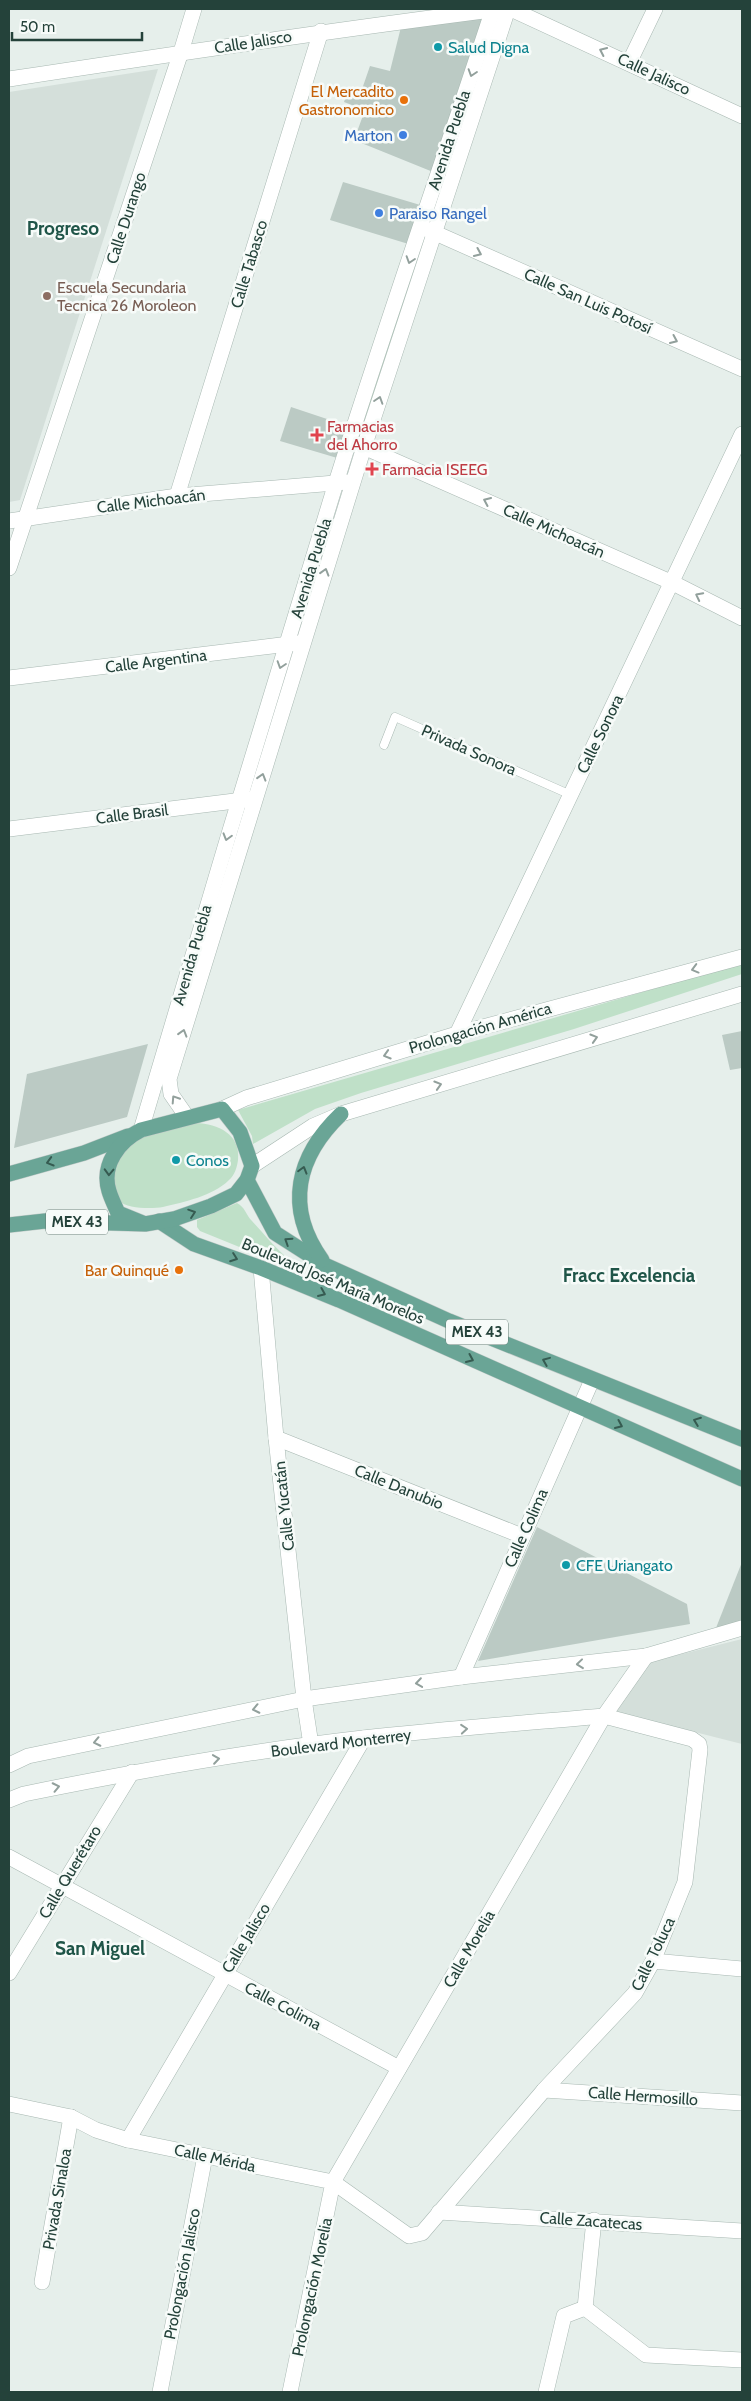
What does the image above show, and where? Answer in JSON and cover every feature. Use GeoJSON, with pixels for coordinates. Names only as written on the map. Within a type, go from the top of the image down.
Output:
{"type":"FeatureCollection","features":[{"type":"Feature","properties":{"kind":"main road"},"geometry":{"type":"LineString","coordinates":[[9,1174],[84,1153],[135,1133],[222,1109]]}},
{"type":"Feature","properties":{"kind":"main road","name":"MEX 43"},"geometry":{"type":"LineString","coordinates":[[9,1225],[45,1222],[152,1222],[174,1219],[211,1206],[236,1194],[250,1173],[240,1132],[222,1109]]}},
{"type":"Feature","properties":{"kind":"main road"},"geometry":{"type":"LineString","coordinates":[[326,1265],[314,1250],[306,1231],[299,1189],[308,1154],[324,1131],[341,1114]]}},
{"type":"Feature","properties":{"kind":"main road","name":"MEX 43"},"geometry":{"type":"LineString","coordinates":[[135,1133],[109,1160],[108,1189],[118,1213],[152,1222]]}},
{"type":"Feature","properties":{"kind":"main road","name":"Boulevard José María Morelos"},"geometry":{"type":"LineString","coordinates":[[250,1173],[275,1233],[326,1265],[449,1321],[742,1439]]}},
{"type":"Feature","properties":{"kind":"main road","name":"Boulevard José María Morelos"},"geometry":{"type":"LineString","coordinates":[[152,1222],[194,1244],[261,1268],[742,1479]]}},
{"type":"Feature","properties":{"kind":"street","name":"Calle Durango"},"geometry":{"type":"LineString","coordinates":[[9,568],[194,9]]}},
{"type":"Feature","properties":{"kind":"street","name":"Calle Jalisco"},"geometry":{"type":"LineString","coordinates":[[9,79],[181,52],[495,9]]}},
{"type":"Feature","properties":{"kind":"street","name":"Avenida Puebla"},"geometry":{"type":"LineString","coordinates":[[135,1133],[288,645],[336,483],[357,444],[427,230],[495,9]]}},
{"type":"Feature","properties":{"kind":"street","name":"Calle Jalisco"},"geometry":{"type":"LineString","coordinates":[[510,9],[742,116]]}},
{"type":"Feature","properties":{"kind":"street","name":"Avenida Puebla"},"geometry":{"type":"LineString","coordinates":[[427,230],[510,9]]}},
{"type":"Feature","properties":{"kind":"street"},"geometry":{"type":"LineString","coordinates":[[629,63],[654,9]]}},
{"type":"Feature","properties":{"kind":"street","name":"Calle Tabasco"},"geometry":{"type":"LineString","coordinates":[[177,496],[321,32]]}},
{"type":"Feature","properties":{"kind":"street","name":"Calle San Luis Potosí"},"geometry":{"type":"LineString","coordinates":[[427,230],[742,369]]}},
{"type":"Feature","properties":{"kind":"street","name":"Calle Sonora"},"geometry":{"type":"LineString","coordinates":[[457,1034],[673,583],[742,434]]}},
{"type":"Feature","properties":{"kind":"street","name":"Avenida Puebla"},"geometry":{"type":"LineString","coordinates":[[188,1117],[171,1094],[168,1079],[354,481],[357,444]]}},
{"type":"Feature","properties":{"kind":"street","name":"Calle Michoacán"},"geometry":{"type":"LineString","coordinates":[[357,444],[673,583],[742,618]]}},
{"type":"Feature","properties":{"kind":"street","name":"Calle Michoacán"},"geometry":{"type":"LineString","coordinates":[[9,521],[177,496],[354,481]]}},
{"type":"Feature","properties":{"kind":"street","name":"Calle Argentina"},"geometry":{"type":"LineString","coordinates":[[9,678],[304,642]]}},
{"type":"Feature","properties":{"kind":"street","name":"Calle Brasil"},"geometry":{"type":"LineString","coordinates":[[9,829],[255,799]]}},
{"type":"Feature","properties":{"kind":"street","name":"Prolongación América"},"geometry":{"type":"LineString","coordinates":[[222,1109],[246,1098],[457,1034],[742,957]]}},
{"type":"Feature","properties":{"kind":"street"},"geometry":{"type":"LineString","coordinates":[[250,1173],[313,1126],[341,1114],[742,994]]}},
{"type":"Feature","properties":{"kind":"street","name":"Calle Yucatán"},"geometry":{"type":"LineString","coordinates":[[261,1268],[276,1438],[304,1699],[311,1745]]}},
{"type":"Feature","properties":{"kind":"street","name":"Calle Colima"},"geometry":{"type":"LineString","coordinates":[[461,1677],[592,1380]]}},
{"type":"Feature","properties":{"kind":"street","name":"Calle Danubio"},"geometry":{"type":"LineString","coordinates":[[276,1438],[522,1536]]}},
{"type":"Feature","properties":{"kind":"street"},"geometry":{"type":"LineString","coordinates":[[9,1765],[28,1756],[304,1699],[461,1677],[646,1656],[742,1628]]}},
{"type":"Feature","properties":{"kind":"street"},"geometry":{"type":"LineString","coordinates":[[604,1716],[646,1656]]}},
{"type":"Feature","properties":{"kind":"street"},"geometry":{"type":"LineString","coordinates":[[602,1662],[616,1668],[623,1679],[622,1691]]}},
{"type":"Feature","properties":{"kind":"street","name":"Boulevard Monterrey"},"geometry":{"type":"LineString","coordinates":[[9,1800],[24,1794],[132,1772],[311,1745],[364,1738],[604,1716]]}},
{"type":"Feature","properties":{"kind":"street","name":"Calle Toluca"},"geometry":{"type":"LineString","coordinates":[[409,2236],[422,2233],[544,2090],[635,1993],[653,1961],[685,1882],[700,1750],[699,1744],[692,1740],[604,1716]]}},
{"type":"Feature","properties":{"kind":"street","name":"Calle Morelia"},"geometry":{"type":"LineString","coordinates":[[333,2182],[604,1716]]}},
{"type":"Feature","properties":{"kind":"street","name":"Calle Jalisco"},"geometry":{"type":"LineString","coordinates":[[128,2140],[364,1738]]}},
{"type":"Feature","properties":{"kind":"street","name":"Calle Querétaro"},"geometry":{"type":"LineString","coordinates":[[9,1973],[132,1772]]}},
{"type":"Feature","properties":{"kind":"street","name":"Calle Colima"},"geometry":{"type":"LineString","coordinates":[[9,1857],[399,2068]]}},
{"type":"Feature","properties":{"kind":"street"},"geometry":{"type":"LineString","coordinates":[[653,1961],[742,1969]]}},
{"type":"Feature","properties":{"kind":"street","name":"Calle Hermosillo"},"geometry":{"type":"LineString","coordinates":[[544,2090],[742,2103]]}},
{"type":"Feature","properties":{"kind":"street","name":"Calle Mérida"},"geometry":{"type":"LineString","coordinates":[[9,2104],[71,2117],[96,2130],[128,2140],[333,2182],[409,2236]]}},
{"type":"Feature","properties":{"kind":"street","name":"Privada Sinaloa"},"geometry":{"type":"LineString","coordinates":[[42,2282],[71,2117]]}},
{"type":"Feature","properties":{"kind":"street","name":"Prolongación Jalisco"},"geometry":{"type":"LineString","coordinates":[[160,2392],[205,2156]]}},
{"type":"Feature","properties":{"kind":"street","name":"Prolongación Morelia"},"geometry":{"type":"LineString","coordinates":[[290,2392],[333,2182]]}},
{"type":"Feature","properties":{"kind":"street","name":"Calle Zacatecas"},"geometry":{"type":"LineString","coordinates":[[439,2212],[594,2220],[742,2231]]}},
{"type":"Feature","properties":{"kind":"street"},"geometry":{"type":"LineString","coordinates":[[585,2308],[594,2220]]}},
{"type":"Feature","properties":{"kind":"street"},"geometry":{"type":"LineString","coordinates":[[546,2392],[564,2316],[585,2308]]}},
{"type":"Feature","properties":{"kind":"street"},"geometry":{"type":"LineString","coordinates":[[585,2308],[646,2355],[742,2360]]}},
{"type":"Feature","properties":{"kind":"lane","name":"Privada Sonora"},"geometry":{"type":"LineString","coordinates":[[384,745],[394,717],[571,795]]}},
{"type":"Feature","properties":{"kind":"shaded area","name":"Escuela Secundaria Tecnica 26 Moroleon"},"geometry":{"type":"Polygon","coordinates":[[[158,69],[20,500],[9,502],[9,92],[158,69]]]}},
{"type":"Feature","properties":{"kind":"shaded area"},"geometry":{"type":"Polygon","coordinates":[[[742,1639],[742,1744],[616,1712],[646,1663],[742,1639]]]}},
{"type":"Feature","properties":{"kind":"green space"},"geometry":{"type":"Polygon","coordinates":[[[422,235],[427,238],[362,440],[357,438],[422,235]]]}},
{"type":"Feature","properties":{"kind":"green space"},"geometry":{"type":"Polygon","coordinates":[[[742,963],[742,974],[574,1029],[361,1093],[315,1109],[253,1144],[252,1136],[238,1110],[742,963]]]}},
{"type":"Feature","properties":{"kind":"green space"},"geometry":{"type":"Polygon","coordinates":[[[196,1123],[220,1128],[232,1137],[236,1143],[238,1160],[231,1178],[222,1186],[207,1194],[163,1207],[134,1207],[119,1201],[115,1187],[115,1161],[118,1153],[126,1143],[142,1135],[196,1123]]]}},
{"type":"Feature","properties":{"kind":"green space"},"geometry":{"type":"Polygon","coordinates":[[[237,1203],[271,1242],[292,1262],[289,1267],[200,1231],[197,1227],[197,1220],[237,1203]]]}},
{"type":"Feature","properties":{"kind":"building"},"geometry":{"type":"Polygon","coordinates":[[[492,10],[438,174],[354,140],[365,110],[344,102],[348,90],[361,92],[370,66],[390,71],[402,23],[492,10]]]}},
{"type":"Feature","properties":{"kind":"building","name":"Paraiso Rangel"},"geometry":{"type":"Polygon","coordinates":[[[343,182],[427,207],[415,246],[330,220],[343,182]]]}},
{"type":"Feature","properties":{"kind":"building","name":"Farmacias del Ahorro"},"geometry":{"type":"Polygon","coordinates":[[[291,407],[354,428],[344,460],[280,441],[291,407]]]}},
{"type":"Feature","properties":{"kind":"building"},"geometry":{"type":"Polygon","coordinates":[[[742,1031],[742,1068],[730,1070],[722,1035],[742,1031]]]}},
{"type":"Feature","properties":{"kind":"building"},"geometry":{"type":"Polygon","coordinates":[[[148,1044],[127,1117],[14,1148],[27,1074],[148,1044]]]}},
{"type":"Feature","properties":{"kind":"building","name":"CFE Uriangato"},"geometry":{"type":"Polygon","coordinates":[[[537,1527],[687,1604],[690,1624],[478,1661],[537,1527]]]}},
{"type":"Feature","properties":{"kind":"building"},"geometry":{"type":"Polygon","coordinates":[[[742,1562],[742,1625],[714,1633],[742,1562]]]}},
{"type":"Feature","properties":{"kind":"place","name":"Salud Digna"},"geometry":{"type":"Point","coordinates":[438,47]}},
{"type":"Feature","properties":{"kind":"place","name":"El Mercadito Gastronomico"},"geometry":{"type":"Point","coordinates":[404,100]}},
{"type":"Feature","properties":{"kind":"place","name":"Marton"},"geometry":{"type":"Point","coordinates":[403,135]}},
{"type":"Feature","properties":{"kind":"place","name":"Paraiso Rangel"},"geometry":{"type":"Point","coordinates":[379,213]}},
{"type":"Feature","properties":{"kind":"place","name":"Escuela Secundaria Tecnica 26 Moroleon"},"geometry":{"type":"Point","coordinates":[47,296]}},
{"type":"Feature","properties":{"kind":"place","name":"Farmacias del Ahorro"},"geometry":{"type":"Point","coordinates":[317,435]}},
{"type":"Feature","properties":{"kind":"place","name":"Farmacia ISEEG"},"geometry":{"type":"Point","coordinates":[372,469]}},
{"type":"Feature","properties":{"kind":"place","name":"Conos"},"geometry":{"type":"Point","coordinates":[176,1160]}},
{"type":"Feature","properties":{"kind":"place","name":"Bar Quinqué"},"geometry":{"type":"Point","coordinates":[179,1270]}},
{"type":"Feature","properties":{"kind":"place","name":"CFE Uriangato"},"geometry":{"type":"Point","coordinates":[566,1565]}},
{"type":"Feature","properties":{"kind":"district","name":"Progreso"},"geometry":{"type":"Point","coordinates":[63,228]}},
{"type":"Feature","properties":{"kind":"district","name":"Fracc Excelencia"},"geometry":{"type":"Point","coordinates":[629,1275]}},
{"type":"Feature","properties":{"kind":"district","name":"San Miguel"},"geometry":{"type":"Point","coordinates":[100,1948]}}]}
